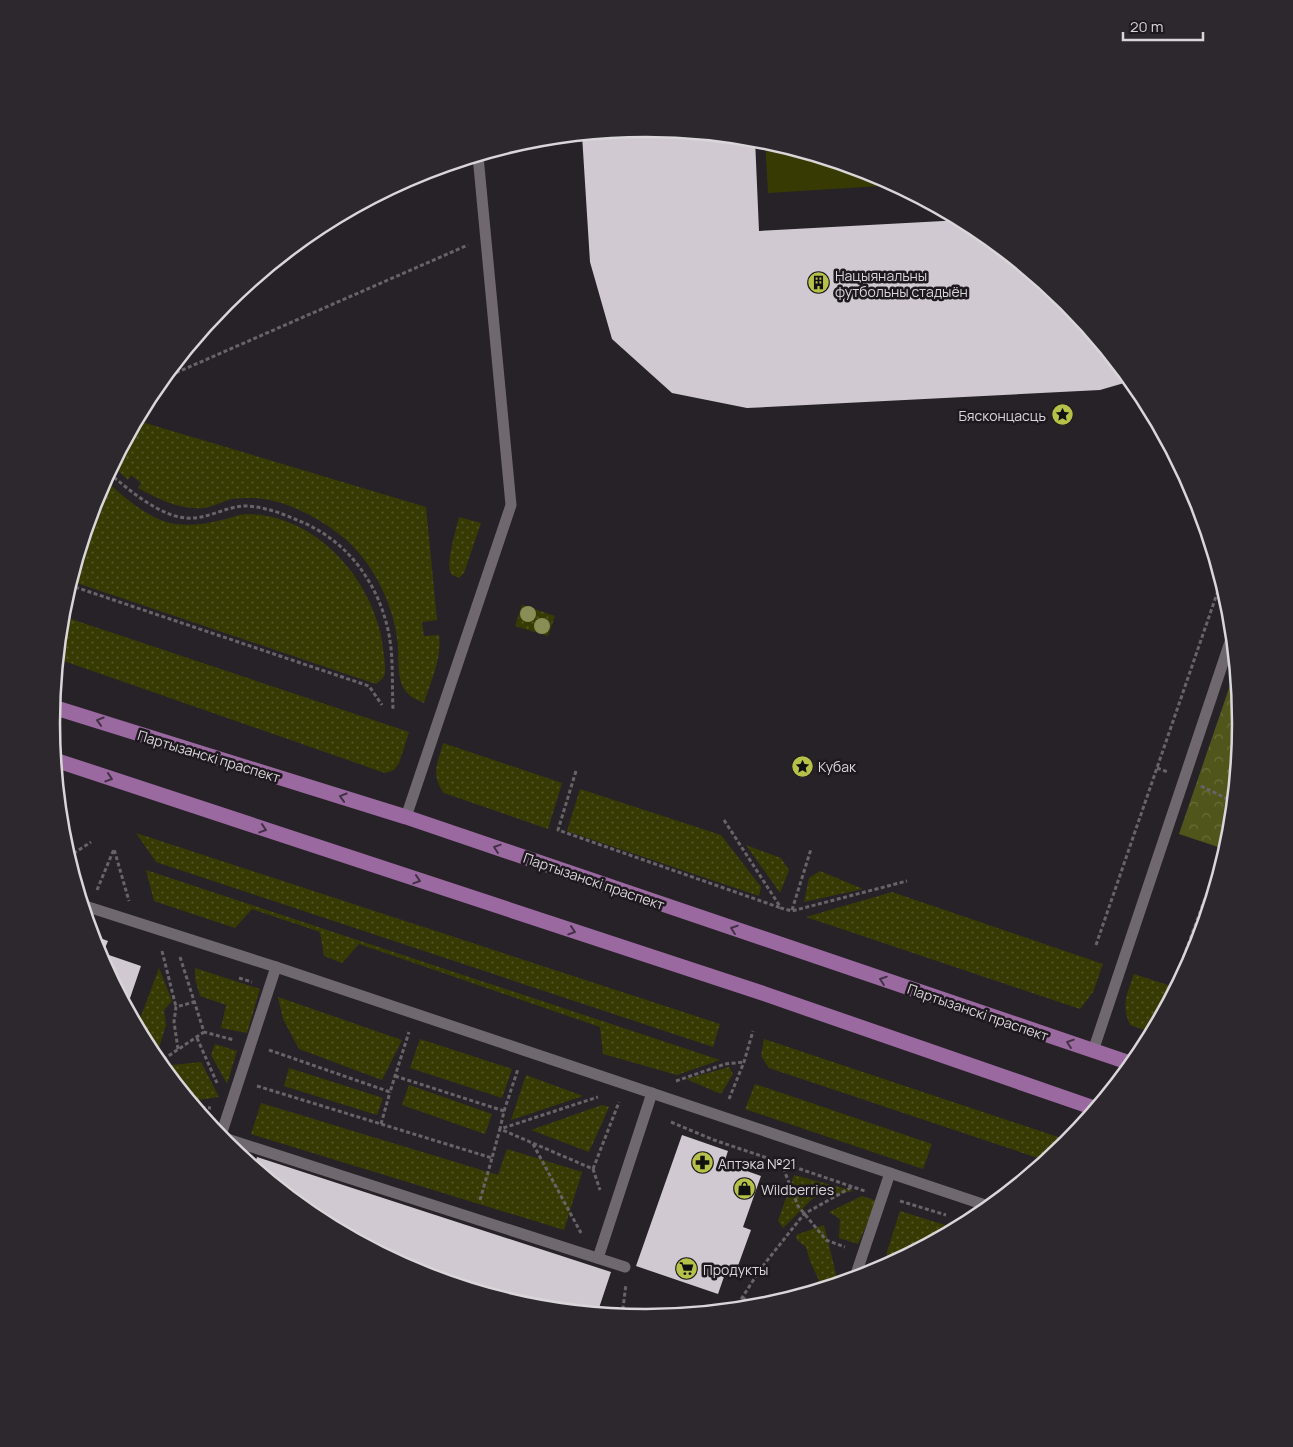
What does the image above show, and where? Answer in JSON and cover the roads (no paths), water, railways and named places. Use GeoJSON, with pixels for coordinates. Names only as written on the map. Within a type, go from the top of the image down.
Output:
{"type":"FeatureCollection","features":[{"type":"Feature","properties":{"kind":"main road","name":"Партызанскі праспект"},"geometry":{"type":"LineString","coordinates":[[60,709],[406,817],[1125,1062]]}},
{"type":"Feature","properties":{"kind":"main road"},"geometry":{"type":"LineString","coordinates":[[61,762],[764,994],[1091,1106]]}},
{"type":"Feature","properties":{"kind":"lane"},"geometry":{"type":"LineString","coordinates":[[406,817],[511,505],[479,162]]}},
{"type":"Feature","properties":{"kind":"lane"},"geometry":{"type":"LineString","coordinates":[[1093,1051],[1228,648]]}},
{"type":"Feature","properties":{"kind":"lane"},"geometry":{"type":"LineString","coordinates":[[90,907],[276,967],[982,1204]]}},
{"type":"Feature","properties":{"kind":"lane"},"geometry":{"type":"LineString","coordinates":[[224,1129],[276,967]]}},
{"type":"Feature","properties":{"kind":"lane"},"geometry":{"type":"LineString","coordinates":[[596,1257],[610,1221],[649,1092]]}},
{"type":"Feature","properties":{"kind":"lane"},"geometry":{"type":"LineString","coordinates":[[238,1143],[625,1267]]}},
{"type":"Feature","properties":{"kind":"lane"},"geometry":{"type":"LineString","coordinates":[[857,1270],[890,1173]]}},
{"type":"Feature","properties":{"kind":"place","name":"Нацыянальны футбольны стадыён"},"geometry":{"type":"Point","coordinates":[819,283]}},
{"type":"Feature","properties":{"kind":"place","name":"Бясконцасць"},"geometry":{"type":"Point","coordinates":[1062,415]}},
{"type":"Feature","properties":{"kind":"place","name":"Кубак"},"geometry":{"type":"Point","coordinates":[802,766]}},
{"type":"Feature","properties":{"kind":"place","name":"Аптэка №21"},"geometry":{"type":"Point","coordinates":[702,1163]}},
{"type":"Feature","properties":{"kind":"place","name":"Wildberries"},"geometry":{"type":"Point","coordinates":[745,1189]}},
{"type":"Feature","properties":{"kind":"place","name":"Продукты"},"geometry":{"type":"Point","coordinates":[687,1269]}}]}
